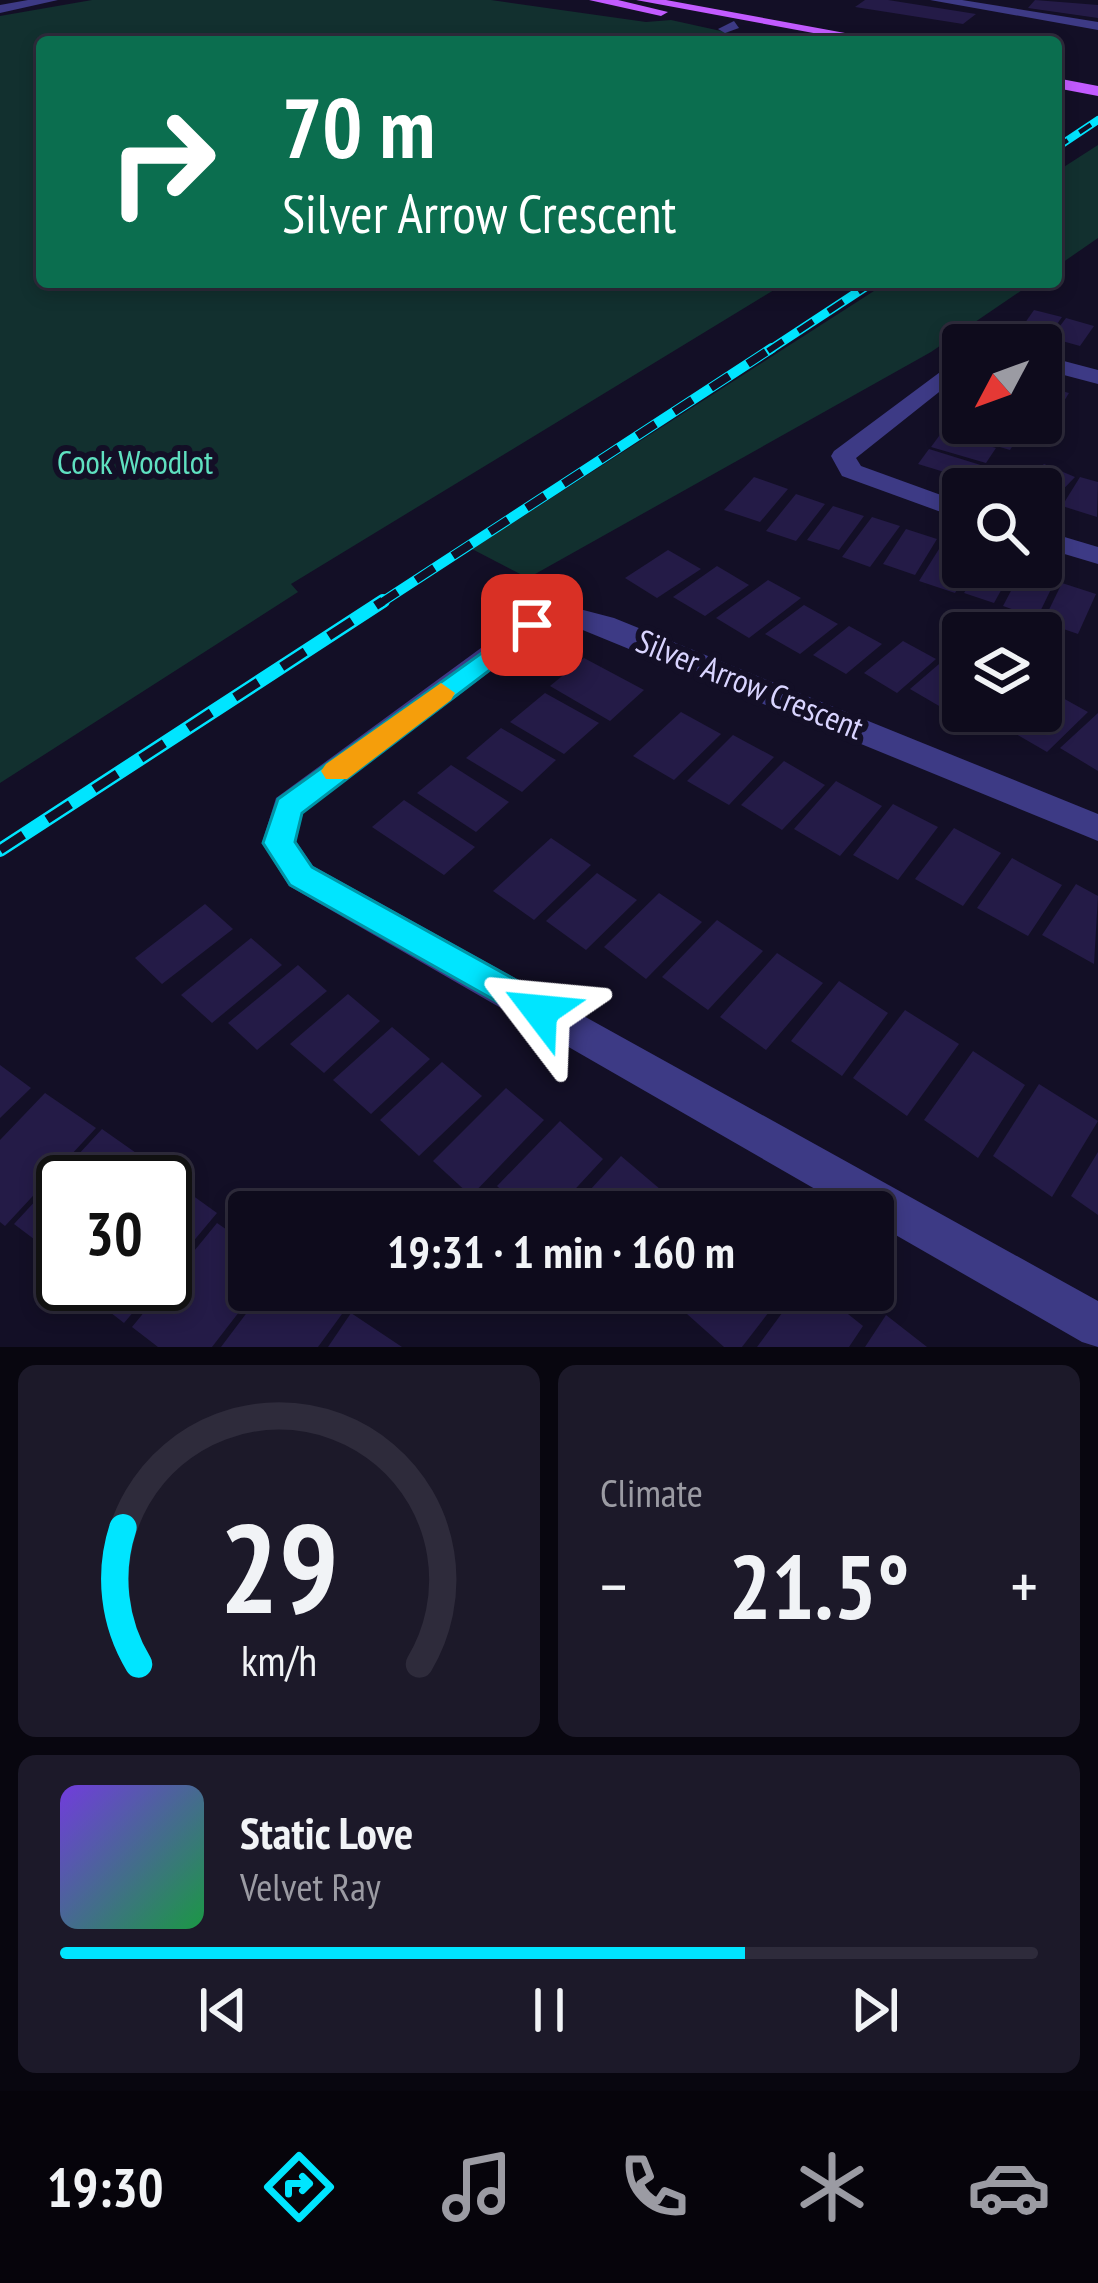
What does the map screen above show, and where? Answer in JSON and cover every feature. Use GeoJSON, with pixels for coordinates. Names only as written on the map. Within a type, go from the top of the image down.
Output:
{"type":"FeatureCollection","features":[{"type":"Feature","properties":{"kind":"main road"},"geometry":{"type":"LineString","coordinates":[[596,0],[788,36]]}},
{"type":"Feature","properties":{"kind":"main road"},"geometry":{"type":"LineString","coordinates":[[643,0],[852,36]]}},
{"type":"Feature","properties":{"kind":"main road"},"geometry":{"type":"LineString","coordinates":[[1062,71],[1098,78]]}},
{"type":"Feature","properties":{"kind":"main road"},"geometry":{"type":"LineString","coordinates":[[1062,84],[1098,91]]}},
{"type":"Feature","properties":{"kind":"street"},"geometry":{"type":"LineString","coordinates":[[0,9],[51,0]]}},
{"type":"Feature","properties":{"kind":"street"},"geometry":{"type":"LineString","coordinates":[[937,0],[1098,26]]}},
{"type":"Feature","properties":{"kind":"street"},"geometry":{"type":"LineString","coordinates":[[1062,368],[1098,377]]}},
{"type":"Feature","properties":{"kind":"street"},"geometry":{"type":"LineString","coordinates":[[942,378],[843,456],[851,472],[942,504]]}},
{"type":"Feature","properties":{"kind":"street"},"geometry":{"type":"LineString","coordinates":[[1062,545],[1098,556]]}},
{"type":"Feature","properties":{"kind":"street","name":"Silver Arrow Crescent"},"geometry":{"type":"LineString","coordinates":[[1098,828],[604,625],[568,615],[532,625],[288,807],[279,843],[301,876],[1098,1326]]}},
{"type":"Feature","properties":{"kind":"green space","name":"Cook Woodlot"},"geometry":{"type":"Polygon","coordinates":[[[92,0],[491,0],[646,22],[671,20],[744,36],[36,36],[36,288],[777,288],[291,584],[298,592],[0,783],[0,16],[92,0]]]}},
{"type":"Feature","properties":{"kind":"green space"},"geometry":{"type":"Polygon","coordinates":[[[1098,145],[1098,238],[1062,263],[1062,168],[1098,145]]]}},
{"type":"Feature","properties":{"kind":"green space"},"geometry":{"type":"Polygon","coordinates":[[[879,288],[1025,288],[972,324],[942,324],[942,345],[931,352],[528,578],[472,549],[879,288]]]}},
{"type":"Feature","properties":{"kind":"building"},"geometry":{"type":"Polygon","coordinates":[[[865,0],[976,14],[963,24],[855,7],[865,0]]]}},
{"type":"Feature","properties":{"kind":"building"},"geometry":{"type":"Polygon","coordinates":[[[1035,0],[1098,5],[1098,18],[1028,8],[1035,0]]]}},
{"type":"Feature","properties":{"kind":"building"},"geometry":{"type":"Polygon","coordinates":[[[1034,310],[1062,317],[1057,324],[1024,324],[1034,310]]]}},
{"type":"Feature","properties":{"kind":"building"},"geometry":{"type":"Polygon","coordinates":[[[1066,318],[1094,326],[1080,346],[1062,341],[1066,318]]]}},
{"type":"Feature","properties":{"kind":"building"},"geometry":{"type":"Polygon","coordinates":[[[942,432],[942,444],[996,448],[986,463],[931,447],[942,432]]]}},
{"type":"Feature","properties":{"kind":"building"},"geometry":{"type":"Polygon","coordinates":[[[929,449],[987,467],[942,471],[918,464],[929,449]]]}},
{"type":"Feature","properties":{"kind":"building"},"geometry":{"type":"Polygon","coordinates":[[[1062,472],[1075,477],[1062,490],[1062,472]]]}},
{"type":"Feature","properties":{"kind":"building"},"geometry":{"type":"Polygon","coordinates":[[[754,477],[788,489],[760,522],[724,510],[754,477]]]}},
{"type":"Feature","properties":{"kind":"building"},"geometry":{"type":"Polygon","coordinates":[[[1080,477],[1098,482],[1097,517],[1062,506],[1080,477]]]}},
{"type":"Feature","properties":{"kind":"building"},"geometry":{"type":"Polygon","coordinates":[[[796,494],[825,504],[796,541],[766,531],[796,494]]]}},
{"type":"Feature","properties":{"kind":"building"},"geometry":{"type":"Polygon","coordinates":[[[833,506],[864,516],[839,550],[807,540],[833,506]]]}},
{"type":"Feature","properties":{"kind":"building"},"geometry":{"type":"Polygon","coordinates":[[[872,517],[900,526],[870,567],[842,557],[872,517]]]}},
{"type":"Feature","properties":{"kind":"building"},"geometry":{"type":"Polygon","coordinates":[[[906,529],[937,539],[915,575],[883,564],[906,529]]]}},
{"type":"Feature","properties":{"kind":"building"},"geometry":{"type":"Polygon","coordinates":[[[942,544],[942,588],[958,588],[955,593],[919,581],[942,544]]]}},
{"type":"Feature","properties":{"kind":"building"},"geometry":{"type":"Polygon","coordinates":[[[668,550],[701,569],[657,598],[625,578],[668,550]]]}},
{"type":"Feature","properties":{"kind":"building"},"geometry":{"type":"Polygon","coordinates":[[[717,566],[749,585],[705,616],[673,597],[717,566]]]}},
{"type":"Feature","properties":{"kind":"building"},"geometry":{"type":"Polygon","coordinates":[[[768,580],[801,598],[749,638],[716,618],[768,580]]]}},
{"type":"Feature","properties":{"kind":"building"},"geometry":{"type":"Polygon","coordinates":[[[1062,583],[1096,594],[1078,634],[1062,629],[1062,612],[1048,612],[1062,583]]]}},
{"type":"Feature","properties":{"kind":"building"},"geometry":{"type":"Polygon","coordinates":[[[967,588],[1002,588],[994,603],[964,593],[967,588]]]}},
{"type":"Feature","properties":{"kind":"building"},"geometry":{"type":"Polygon","coordinates":[[[1012,588],[1052,588],[1040,612],[1003,606],[1012,588]]]}},
{"type":"Feature","properties":{"kind":"building"},"geometry":{"type":"Polygon","coordinates":[[[804,605],[838,624],[800,654],[765,634],[804,605]]]}},
{"type":"Feature","properties":{"kind":"building"},"geometry":{"type":"Polygon","coordinates":[[[849,626],[882,644],[846,674],[813,655],[849,626]]]}},
{"type":"Feature","properties":{"kind":"building"},"geometry":{"type":"Polygon","coordinates":[[[903,641],[936,659],[897,693],[864,673],[903,641]]]}},
{"type":"Feature","properties":{"kind":"building"},"geometry":{"type":"Polygon","coordinates":[[[584,658],[644,690],[610,721],[550,686],[584,658]]]}},
{"type":"Feature","properties":{"kind":"building"},"geometry":{"type":"Polygon","coordinates":[[[942,661],[942,708],[910,689],[942,661]]]}},
{"type":"Feature","properties":{"kind":"building"},"geometry":{"type":"Polygon","coordinates":[[[545,693],[599,723],[564,754],[510,722],[545,693]]]}},
{"type":"Feature","properties":{"kind":"building"},"geometry":{"type":"Polygon","coordinates":[[[1062,698],[1088,712],[1047,752],[1013,732],[1062,732],[1062,698]]]}},
{"type":"Feature","properties":{"kind":"building"},"geometry":{"type":"Polygon","coordinates":[[[681,712],[721,734],[674,780],[633,756],[681,712]]]}},
{"type":"Feature","properties":{"kind":"building"},"geometry":{"type":"Polygon","coordinates":[[[1098,713],[1098,771],[1060,748],[1098,713]]]}},
{"type":"Feature","properties":{"kind":"building"},"geometry":{"type":"Polygon","coordinates":[[[501,728],[556,760],[522,792],[466,758],[501,728]]]}},
{"type":"Feature","properties":{"kind":"building"},"geometry":{"type":"Polygon","coordinates":[[[733,735],[774,757],[729,805],[687,781],[733,735]]]}},
{"type":"Feature","properties":{"kind":"building"},"geometry":{"type":"Polygon","coordinates":[[[784,761],[825,785],[782,830],[741,805],[784,761]]]}},
{"type":"Feature","properties":{"kind":"building"},"geometry":{"type":"Polygon","coordinates":[[[451,765],[509,802],[476,832],[417,793],[451,765]]]}},
{"type":"Feature","properties":{"kind":"building"},"geometry":{"type":"Polygon","coordinates":[[[836,781],[882,806],[840,856],[794,829],[836,781]]]}},
{"type":"Feature","properties":{"kind":"building"},"geometry":{"type":"Polygon","coordinates":[[[404,800],[475,847],[444,875],[372,827],[404,800]]]}},
{"type":"Feature","properties":{"kind":"building"},"geometry":{"type":"Polygon","coordinates":[[[893,804],[938,827],[898,880],[853,855],[893,804]]]}},
{"type":"Feature","properties":{"kind":"building"},"geometry":{"type":"Polygon","coordinates":[[[954,828],[1001,853],[963,906],[915,879],[954,828]]]}},
{"type":"Feature","properties":{"kind":"building"},"geometry":{"type":"Polygon","coordinates":[[[551,838],[591,865],[534,920],[493,891],[551,838]]]}},
{"type":"Feature","properties":{"kind":"building"},"geometry":{"type":"Polygon","coordinates":[[[1012,858],[1062,885],[1028,936],[977,908],[1012,858]]]}},
{"type":"Feature","properties":{"kind":"building"},"geometry":{"type":"Polygon","coordinates":[[[597,873],[637,900],[586,950],[546,921],[597,873]]]}},
{"type":"Feature","properties":{"kind":"building"},"geometry":{"type":"Polygon","coordinates":[[[1076,884],[1098,896],[1094,964],[1042,935],[1076,884]]]}},
{"type":"Feature","properties":{"kind":"building"},"geometry":{"type":"Polygon","coordinates":[[[659,893],[702,922],[646,979],[604,947],[659,893]]]}},
{"type":"Feature","properties":{"kind":"building"},"geometry":{"type":"Polygon","coordinates":[[[205,904],[233,929],[162,984],[135,958],[205,904]]]}},
{"type":"Feature","properties":{"kind":"building"},"geometry":{"type":"Polygon","coordinates":[[[717,920],[763,951],[708,1010],[662,977],[717,920]]]}},
{"type":"Feature","properties":{"kind":"building"},"geometry":{"type":"Polygon","coordinates":[[[251,938],[282,965],[212,1023],[181,995],[251,938]]]}},
{"type":"Feature","properties":{"kind":"building"},"geometry":{"type":"Polygon","coordinates":[[[777,953],[823,983],[766,1050],[720,1017],[777,953]]]}},
{"type":"Feature","properties":{"kind":"building"},"geometry":{"type":"Polygon","coordinates":[[[298,965],[327,991],[257,1050],[228,1023],[298,965]]]}},
{"type":"Feature","properties":{"kind":"building"},"geometry":{"type":"Polygon","coordinates":[[[839,981],[888,1013],[842,1076],[791,1041],[839,981]]]}},
{"type":"Feature","properties":{"kind":"building"},"geometry":{"type":"Polygon","coordinates":[[[348,994],[380,1021],[324,1073],[290,1044],[348,994]]]}},
{"type":"Feature","properties":{"kind":"building"},"geometry":{"type":"Polygon","coordinates":[[[905,1010],[959,1044],[907,1116],[853,1078],[905,1010]]]}},
{"type":"Feature","properties":{"kind":"building"},"geometry":{"type":"Polygon","coordinates":[[[392,1027],[430,1059],[371,1114],[333,1080],[392,1027]]]}},
{"type":"Feature","properties":{"kind":"building"},"geometry":{"type":"Polygon","coordinates":[[[973,1051],[1025,1085],[978,1158],[924,1120],[973,1051]]]}},
{"type":"Feature","properties":{"kind":"building"},"geometry":{"type":"Polygon","coordinates":[[[442,1062],[482,1096],[419,1156],[380,1120],[442,1062]]]}},
{"type":"Feature","properties":{"kind":"building"},"geometry":{"type":"Polygon","coordinates":[[[0,1065],[31,1088],[0,1118],[0,1065]]]}},
{"type":"Feature","properties":{"kind":"building"},"geometry":{"type":"Polygon","coordinates":[[[1039,1084],[1098,1121],[1052,1197],[993,1156],[1039,1084]]]}},
{"type":"Feature","properties":{"kind":"building"},"geometry":{"type":"Polygon","coordinates":[[[506,1088],[544,1120],[476,1191],[466,1191],[433,1161],[506,1088]]]}},
{"type":"Feature","properties":{"kind":"building"},"geometry":{"type":"Polygon","coordinates":[[[45,1093],[96,1128],[71,1155],[36,1155],[36,1193],[5,1226],[0,1222],[0,1140],[45,1093]]]}},
{"type":"Feature","properties":{"kind":"building"},"geometry":{"type":"Polygon","coordinates":[[[560,1121],[603,1159],[573,1191],[502,1191],[497,1186],[560,1121]]]}},
{"type":"Feature","properties":{"kind":"building"},"geometry":{"type":"Polygon","coordinates":[[[102,1129],[139,1155],[78,1155],[102,1129]]]}},
{"type":"Feature","properties":{"kind":"building"},"geometry":{"type":"Polygon","coordinates":[[[1098,1152],[1098,1215],[1071,1196],[1098,1152]]]}},
{"type":"Feature","properties":{"kind":"building"},"geometry":{"type":"Polygon","coordinates":[[[621,1156],[662,1191],[589,1191],[621,1156]]]}},
{"type":"Feature","properties":{"kind":"building"},"geometry":{"type":"Polygon","coordinates":[[[192,1195],[217,1213],[192,1243],[192,1195]]]}},
{"type":"Feature","properties":{"kind":"building"},"geometry":{"type":"Polygon","coordinates":[[[36,1200],[36,1241],[14,1224],[36,1200]]]}},
{"type":"Feature","properties":{"kind":"building"},"geometry":{"type":"Polygon","coordinates":[[[217,1223],[228,1231],[228,1311],[240,1311],[212,1347],[158,1347],[132,1327],[145,1311],[192,1311],[192,1254],[217,1223]]]}},
{"type":"Feature","properties":{"kind":"building"},"geometry":{"type":"Polygon","coordinates":[[[109,1311],[134,1311],[124,1323],[109,1311]]]}},
{"type":"Feature","properties":{"kind":"building"},"geometry":{"type":"Polygon","coordinates":[[[248,1311],[342,1314],[318,1347],[221,1347],[248,1311]]]}},
{"type":"Feature","properties":{"kind":"building"},"geometry":{"type":"Polygon","coordinates":[[[770,1311],[742,1347],[724,1347],[687,1314],[770,1311]]]}},
{"type":"Feature","properties":{"kind":"building"},"geometry":{"type":"Polygon","coordinates":[[[784,1311],[844,1311],[863,1326],[849,1347],[757,1347],[784,1311]]]}},
{"type":"Feature","properties":{"kind":"building"},"geometry":{"type":"Polygon","coordinates":[[[351,1313],[402,1347],[328,1347],[351,1313]]]}},
{"type":"Feature","properties":{"kind":"building"},"geometry":{"type":"Polygon","coordinates":[[[886,1315],[927,1347],[865,1347],[886,1315]]]}},
{"type":"Feature","properties":{"kind":"railway"},"geometry":{"type":"LineString","coordinates":[[1062,144],[1098,120]]}},
{"type":"Feature","properties":{"kind":"railway"},"geometry":{"type":"LineString","coordinates":[[768,351],[864,288]]}},
{"type":"Feature","properties":{"kind":"railway"},"geometry":{"type":"LineString","coordinates":[[379,604],[772,348]]}},
{"type":"Feature","properties":{"kind":"railway"},"geometry":{"type":"LineString","coordinates":[[0,850],[383,601]]}},
{"type":"Feature","properties":{"kind":"slow traffic"},"geometry":{"type":"LineString","coordinates":[[336,771],[441,693]]}},
{"type":"Feature","properties":{"kind":"route"},"geometry":{"type":"LineString","coordinates":[[532,625],[288,807],[279,843],[301,876],[540,1011]]}}]}
